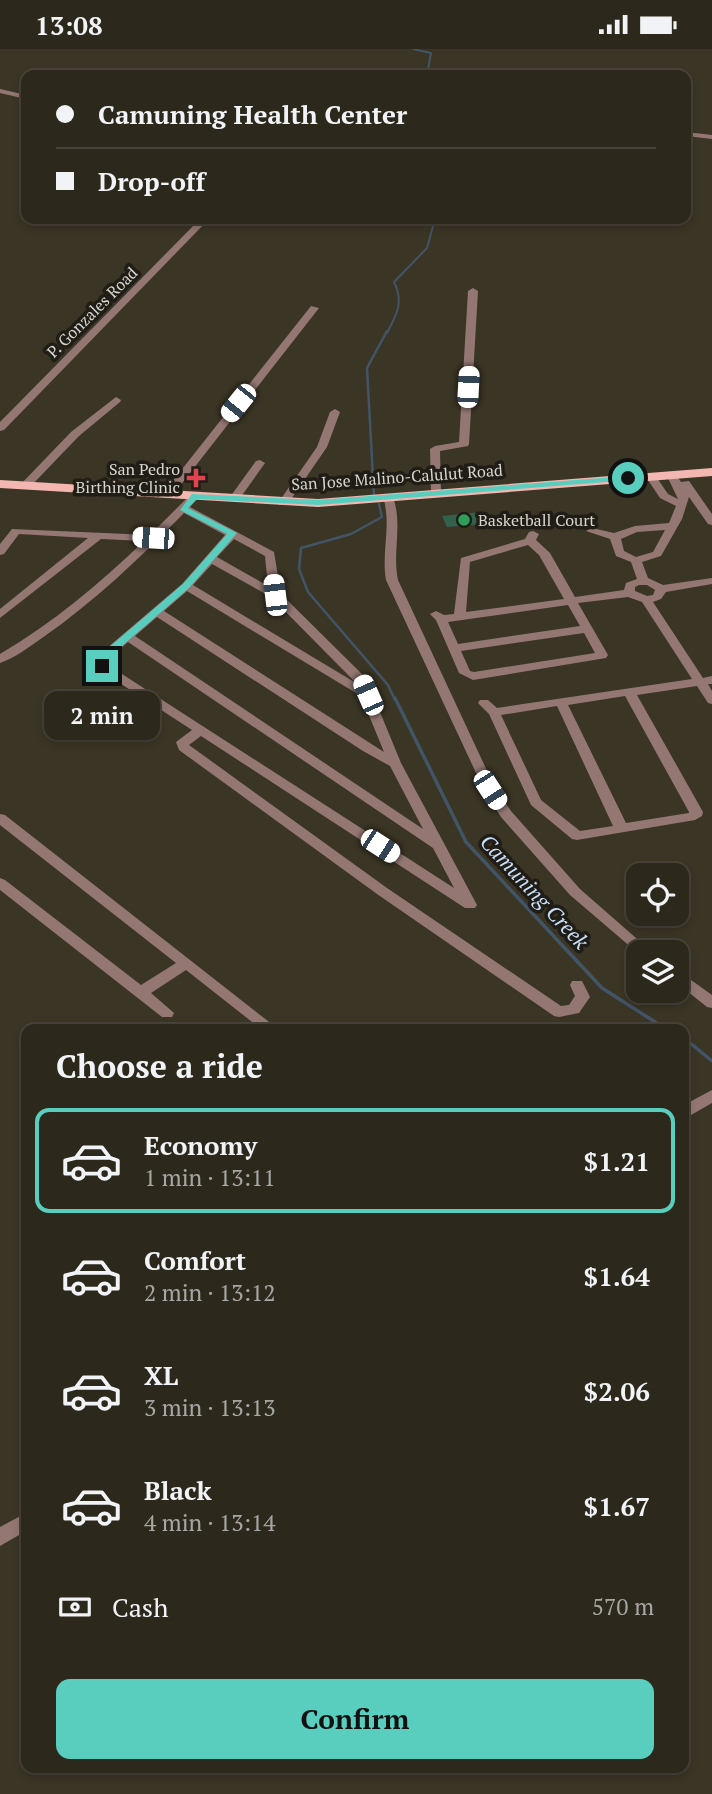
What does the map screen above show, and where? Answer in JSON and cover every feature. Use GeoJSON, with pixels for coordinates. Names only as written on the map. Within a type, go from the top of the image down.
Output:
{"type":"FeatureCollection","features":[{"type":"Feature","properties":{"kind":"main road","name":"San Jose Malino-Calulut Road"},"geometry":{"type":"LineString","coordinates":[[0,484],[283,503],[712,472]]}},
{"type":"Feature","properties":{"kind":"street"},"geometry":{"type":"LineString","coordinates":[[0,91],[21,96]]}},
{"type":"Feature","properties":{"kind":"street"},"geometry":{"type":"LineString","coordinates":[[691,135],[712,137]]}},
{"type":"Feature","properties":{"kind":"street","name":"P. Gonzales Road"},"geometry":{"type":"LineString","coordinates":[[0,428],[200,224]]}},
{"type":"Feature","properties":{"kind":"street"},"geometry":{"type":"LineString","coordinates":[[436,493],[435,449],[464,444],[473,291]]}},
{"type":"Feature","properties":{"kind":"street"},"geometry":{"type":"LineString","coordinates":[[167,494],[314,308]]}},
{"type":"Feature","properties":{"kind":"street"},"geometry":{"type":"LineString","coordinates":[[25,486],[75,433],[116,400]]}},
{"type":"Feature","properties":{"kind":"street"},"geometry":{"type":"LineString","coordinates":[[283,503],[322,447],[335,412]]}},
{"type":"Feature","properties":{"kind":"street"},"geometry":{"type":"LineString","coordinates":[[234,499],[260,463]]}},
{"type":"Feature","properties":{"kind":"street"},"geometry":{"type":"LineString","coordinates":[[615,537],[617,552],[622,558],[636,560],[657,554],[684,496],[676,475]]}},
{"type":"Feature","properties":{"kind":"street"},"geometry":{"type":"LineString","coordinates":[[676,475],[707,508],[712,522]]}},
{"type":"Feature","properties":{"kind":"street"},"geometry":{"type":"LineString","coordinates":[[651,477],[664,496],[680,504]]}},
{"type":"Feature","properties":{"kind":"street"},"geometry":{"type":"LineString","coordinates":[[0,659],[76,607],[195,496]]}},
{"type":"Feature","properties":{"kind":"street"},"geometry":{"type":"LineString","coordinates":[[388,497],[395,515],[389,568],[393,580],[490,790],[506,814],[575,892],[631,940]]}},
{"type":"Feature","properties":{"kind":"street"},"geometry":{"type":"LineString","coordinates":[[183,508],[270,554],[275,595]]}},
{"type":"Feature","properties":{"kind":"street"},"geometry":{"type":"LineString","coordinates":[[592,531],[615,537],[635,529],[671,526]]}},
{"type":"Feature","properties":{"kind":"street"},"geometry":{"type":"LineString","coordinates":[[0,552],[16,531],[153,538]]}},
{"type":"Feature","properties":{"kind":"street"},"geometry":{"type":"LineString","coordinates":[[212,559],[275,595],[343,658],[360,678],[395,762],[470,905],[102,666],[104,657],[186,586],[233,533]]}},
{"type":"Feature","properties":{"kind":"street"},"geometry":{"type":"LineString","coordinates":[[0,615],[100,534]]}},
{"type":"Feature","properties":{"kind":"street"},"geometry":{"type":"LineString","coordinates":[[460,616],[465,560],[532,537],[544,553],[570,600],[586,629],[602,652],[598,657],[473,676],[465,673],[438,616],[460,616],[570,600],[629,593],[646,600],[706,681],[712,700]]}},
{"type":"Feature","properties":{"kind":"street"},"geometry":{"type":"LineString","coordinates":[[636,560],[643,581]]}},
{"type":"Feature","properties":{"kind":"street"},"geometry":{"type":"LineString","coordinates":[[629,593],[630,585],[643,581],[661,589],[711,583]]}},
{"type":"Feature","properties":{"kind":"street"},"geometry":{"type":"LineString","coordinates":[[186,586],[368,695]]}},
{"type":"Feature","properties":{"kind":"street"},"geometry":{"type":"LineString","coordinates":[[646,600],[657,597],[661,589]]}},
{"type":"Feature","properties":{"kind":"street"},"geometry":{"type":"LineString","coordinates":[[156,611],[367,748],[395,762]]}},
{"type":"Feature","properties":{"kind":"street"},"geometry":{"type":"LineString","coordinates":[[454,648],[586,629]]}},
{"type":"Feature","properties":{"kind":"street"},"geometry":{"type":"LineString","coordinates":[[128,637],[439,846]]}},
{"type":"Feature","properties":{"kind":"street"},"geometry":{"type":"LineString","coordinates":[[629,692],[696,814],[690,818],[577,836],[540,807],[489,707],[561,702],[629,692],[706,681]]}},
{"type":"Feature","properties":{"kind":"street"},"geometry":{"type":"LineString","coordinates":[[561,702],[622,830]]}},
{"type":"Feature","properties":{"kind":"street"},"geometry":{"type":"LineString","coordinates":[[201,730],[186,738],[182,742],[183,747],[382,891],[551,1007],[559,1012],[574,1009],[583,997],[577,985]]}},
{"type":"Feature","properties":{"kind":"street"},"geometry":{"type":"LineString","coordinates":[[0,818],[265,1024]]}},
{"type":"Feature","properties":{"kind":"street"},"geometry":{"type":"LineString","coordinates":[[0,883],[167,1013]]}},
{"type":"Feature","properties":{"kind":"street"},"geometry":{"type":"LineString","coordinates":[[141,992],[186,963]]}},
{"type":"Feature","properties":{"kind":"street"},"geometry":{"type":"LineString","coordinates":[[689,985],[712,1003]]}},
{"type":"Feature","properties":{"kind":"street"},"geometry":{"type":"LineString","coordinates":[[689,1111],[712,1096]]}},
{"type":"Feature","properties":{"kind":"street"},"geometry":{"type":"LineString","coordinates":[[0,1537],[21,1524]]}},
{"type":"Feature","properties":{"kind":"green space","name":"Basketball Court"},"geometry":{"type":"Polygon","coordinates":[[[481,512],[485,524],[447,527],[442,516],[481,512]]]}},
{"type":"Feature","properties":{"kind":"waterway","name":"Camuning Creek"},"geometry":{"type":"LineString","coordinates":[[413,49],[431,53],[428,70]]}},
{"type":"Feature","properties":{"kind":"waterway","name":"Camuning Creek"},"geometry":{"type":"LineString","coordinates":[[387,333],[399,302],[394,282],[427,248],[434,224]]}},
{"type":"Feature","properties":{"kind":"waterway","name":"Camuning Creek"},"geometry":{"type":"LineString","coordinates":[[374,496],[367,368],[387,331]]}},
{"type":"Feature","properties":{"kind":"waterway","name":"Camuning Creek"},"geometry":{"type":"LineString","coordinates":[[379,504],[382,517],[351,534],[301,548],[299,569],[308,592],[388,685],[395,700]]}},
{"type":"Feature","properties":{"kind":"waterway","name":"Camuning Creek"},"geometry":{"type":"LineString","coordinates":[[395,698],[466,842],[602,988],[658,1024]]}},
{"type":"Feature","properties":{"kind":"waterway","name":"Camuning Creek"},"geometry":{"type":"LineString","coordinates":[[689,1042],[712,1061]]}},
{"type":"Feature","properties":{"kind":"place","name":"San Pedro Birthing Clinic"},"geometry":{"type":"Point","coordinates":[196,478]}},
{"type":"Feature","properties":{"kind":"place","name":"Basketball Court"},"geometry":{"type":"Point","coordinates":[464,520]}},
{"type":"Feature","properties":{"kind":"route"},"geometry":{"type":"LineString","coordinates":[[102,666],[104,657],[186,586],[233,533],[183,508],[195,496],[318,503],[628,478]]}}]}
